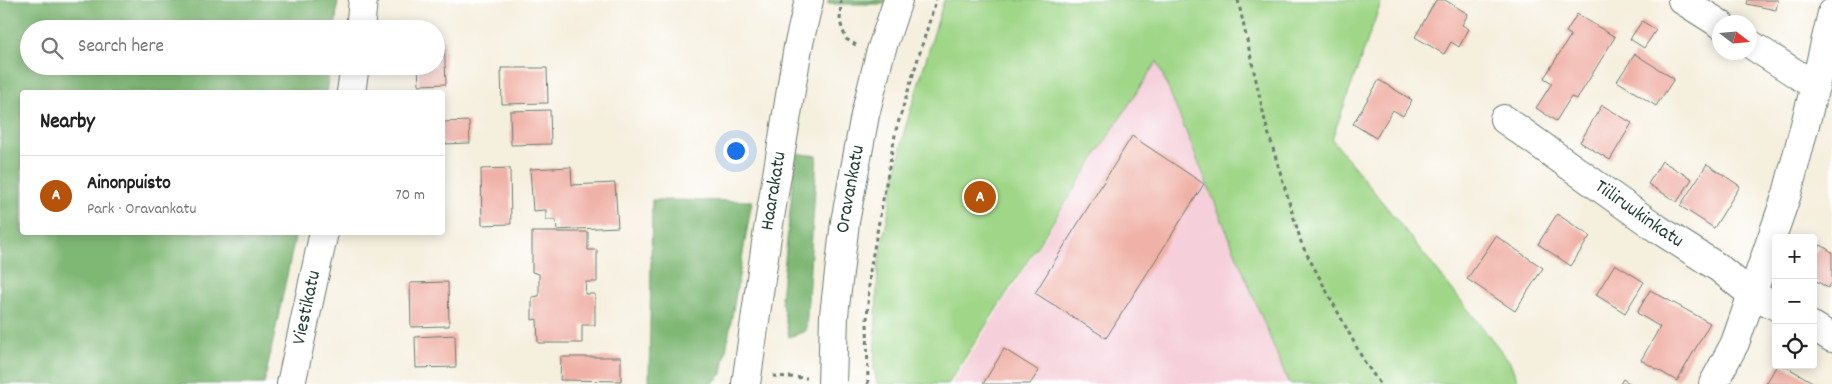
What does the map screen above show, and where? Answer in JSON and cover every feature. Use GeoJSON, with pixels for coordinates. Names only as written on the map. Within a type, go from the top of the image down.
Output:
{"type":"FeatureCollection","features":[{"type":"Feature","properties":{"kind":"street"},"geometry":{"type":"LineString","coordinates":[[361,20],[363,0]]}},
{"type":"Feature","properties":{"kind":"street","name":"Haarakatu"},"geometry":{"type":"LineString","coordinates":[[746,384],[767,236],[798,47],[809,0]]}},
{"type":"Feature","properties":{"kind":"street","name":"Oravankatu"},"geometry":{"type":"LineString","coordinates":[[832,384],[834,315],[845,222],[867,106],[880,54],[898,0]]}},
{"type":"Feature","properties":{"kind":"street"},"geometry":{"type":"LineString","coordinates":[[1682,0],[1712,19]]}},
{"type":"Feature","properties":{"kind":"street"},"geometry":{"type":"LineString","coordinates":[[1713,384],[1735,343],[1787,194],[1832,13]]}},
{"type":"Feature","properties":{"kind":"street"},"geometry":{"type":"LineString","coordinates":[[1757,49],[1815,86]]}},
{"type":"Feature","properties":{"kind":"street"},"geometry":{"type":"LineString","coordinates":[[352,90],[354,75]]}},
{"type":"Feature","properties":{"kind":"street","name":"Tiiliruukinkatu"},"geometry":{"type":"LineString","coordinates":[[1504,119],[1658,229],[1719,268],[1751,294],[1772,304]]}},
{"type":"Feature","properties":{"kind":"street","name":"Viestikatu"},"geometry":{"type":"LineString","coordinates":[[292,384],[323,235]]}},
{"type":"Feature","properties":{"kind":"street"},"geometry":{"type":"LineString","coordinates":[[1817,329],[1832,338]]}},
{"type":"Feature","properties":{"kind":"path"},"geometry":{"type":"LineString","coordinates":[[868,384],[867,320],[870,270],[896,130],[936,0]]}},
{"type":"Feature","properties":{"kind":"path"},"geometry":{"type":"LineString","coordinates":[[1238,0],[1266,125],[1302,244],[1364,361],[1380,384]]}},
{"type":"Feature","properties":{"kind":"shaded area"},"geometry":{"type":"Polygon","coordinates":[[[1157,60],[1289,384],[952,384],[1157,60]]]}},
{"type":"Feature","properties":{"kind":"green space"},"geometry":{"type":"Polygon","coordinates":[[[0,0],[338,0],[336,20],[20,20],[20,75],[329,75],[326,90],[20,90],[20,235],[296,235],[264,384],[0,384],[0,0]]]}},
{"type":"Feature","properties":{"kind":"green space"},"geometry":{"type":"Polygon","coordinates":[[[828,0],[886,0],[885,4],[828,4],[828,0]]]}},
{"type":"Feature","properties":{"kind":"green space"},"geometry":{"type":"Polygon","coordinates":[[[944,0],[1382,0],[1332,139],[1510,362],[1519,384],[1289,384],[1157,61],[948,384],[877,384],[874,369],[878,267],[904,132],[944,0]]]}},
{"type":"Feature","properties":{"kind":"green space"},"geometry":{"type":"Polygon","coordinates":[[[796,153],[817,156],[806,331],[789,337],[781,298],[796,153]]]}},
{"type":"Feature","properties":{"kind":"green space"},"geometry":{"type":"Polygon","coordinates":[[[652,200],[752,201],[722,374],[712,384],[673,384],[649,381],[652,200]]]}},
{"type":"Feature","properties":{"kind":"building"},"geometry":{"type":"Polygon","coordinates":[[[1436,0],[1445,0],[1468,14],[1462,25],[1469,29],[1459,47],[1451,42],[1444,54],[1415,37],[1436,0]]]}},
{"type":"Feature","properties":{"kind":"building"},"geometry":{"type":"Polygon","coordinates":[[[1748,0],[1778,0],[1776,10],[1747,4],[1748,0]]]}},
{"type":"Feature","properties":{"kind":"building"},"geometry":{"type":"Polygon","coordinates":[[[1577,14],[1615,37],[1577,99],[1571,97],[1556,121],[1536,108],[1552,83],[1544,78],[1571,35],[1566,32],[1577,14]]]}},
{"type":"Feature","properties":{"kind":"building"},"geometry":{"type":"Polygon","coordinates":[[[1642,21],[1656,30],[1644,48],[1630,39],[1642,21]]]}},
{"type":"Feature","properties":{"kind":"building"},"geometry":{"type":"Polygon","coordinates":[[[1635,54],[1674,79],[1656,106],[1617,81],[1635,54]]]}},
{"type":"Feature","properties":{"kind":"building"},"geometry":{"type":"Polygon","coordinates":[[[445,62],[446,84],[419,85],[418,75],[445,75],[445,62]]]}},
{"type":"Feature","properties":{"kind":"building"},"geometry":{"type":"Polygon","coordinates":[[[501,68],[547,68],[548,103],[502,104],[501,68]]]}},
{"type":"Feature","properties":{"kind":"building"},"geometry":{"type":"Polygon","coordinates":[[[1379,80],[1412,100],[1403,116],[1393,110],[1376,138],[1353,124],[1379,80]]]}},
{"type":"Feature","properties":{"kind":"building"},"geometry":{"type":"Polygon","coordinates":[[[1602,105],[1632,123],[1610,160],[1580,142],[1602,105]]]}},
{"type":"Feature","properties":{"kind":"building"},"geometry":{"type":"Polygon","coordinates":[[[550,110],[551,144],[511,145],[510,111],[550,110]]]}},
{"type":"Feature","properties":{"kind":"building"},"geometry":{"type":"Polygon","coordinates":[[[469,121],[470,143],[445,144],[445,122],[469,121]]]}},
{"type":"Feature","properties":{"kind":"building"},"geometry":{"type":"Polygon","coordinates":[[[1132,136],[1204,184],[1106,338],[1035,293],[1132,136]]]}},
{"type":"Feature","properties":{"kind":"building"},"geometry":{"type":"Polygon","coordinates":[[[1662,161],[1692,179],[1677,202],[1648,184],[1662,161]]]}},
{"type":"Feature","properties":{"kind":"building"},"geometry":{"type":"Polygon","coordinates":[[[1707,164],[1740,186],[1714,228],[1680,206],[1707,164]]]}},
{"type":"Feature","properties":{"kind":"building"},"geometry":{"type":"Polygon","coordinates":[[[571,167],[572,185],[615,183],[618,227],[557,230],[556,220],[546,220],[546,210],[533,211],[530,169],[571,167]]]}},
{"type":"Feature","properties":{"kind":"building"},"geometry":{"type":"Polygon","coordinates":[[[510,168],[511,224],[482,225],[481,169],[510,168]]]}},
{"type":"Feature","properties":{"kind":"building"},"geometry":{"type":"Polygon","coordinates":[[[1557,214],[1590,236],[1571,266],[1538,244],[1557,214]]]}},
{"type":"Feature","properties":{"kind":"building"},"geometry":{"type":"Polygon","coordinates":[[[532,232],[588,232],[588,250],[597,250],[597,282],[586,282],[585,294],[595,294],[595,325],[582,325],[582,343],[538,343],[537,319],[532,320],[532,297],[539,296],[539,274],[532,272],[532,232]]]}},
{"type":"Feature","properties":{"kind":"building"},"geometry":{"type":"Polygon","coordinates":[[[1496,236],[1543,268],[1515,311],[1467,279],[1496,236]]]}},
{"type":"Feature","properties":{"kind":"building"},"geometry":{"type":"Polygon","coordinates":[[[1821,245],[1832,252],[1832,282],[1828,288],[1817,281],[1817,250],[1821,245]]]}},
{"type":"Feature","properties":{"kind":"building"},"geometry":{"type":"Polygon","coordinates":[[[1615,264],[1644,282],[1625,313],[1596,295],[1615,264]]]}},
{"type":"Feature","properties":{"kind":"building"},"geometry":{"type":"Polygon","coordinates":[[[448,282],[449,326],[411,327],[410,283],[448,282]]]}},
{"type":"Feature","properties":{"kind":"building"},"geometry":{"type":"Polygon","coordinates":[[[1650,290],[1710,323],[1677,381],[1641,360],[1660,327],[1637,313],[1650,290]]]}},
{"type":"Feature","properties":{"kind":"building"},"geometry":{"type":"Polygon","coordinates":[[[455,335],[456,367],[416,368],[415,337],[455,335]]]}},
{"type":"Feature","properties":{"kind":"building"},"geometry":{"type":"Polygon","coordinates":[[[1004,349],[1039,371],[1030,384],[983,384],[1004,349]]]}},
{"type":"Feature","properties":{"kind":"building"},"geometry":{"type":"Polygon","coordinates":[[[561,357],[621,357],[621,381],[560,380],[561,357]]]}},
{"type":"Feature","properties":{"kind":"building"},"geometry":{"type":"Polygon","coordinates":[[[1775,369],[1790,369],[1816,384],[1766,384],[1775,369]]]}},
{"type":"Feature","properties":{"kind":"building"},"geometry":{"type":"Polygon","coordinates":[[[1623,379],[1631,384],[1620,384],[1623,379]]]}},
{"type":"Feature","properties":{"kind":"place","name":"Ainonpuisto"},"geometry":{"type":"Point","coordinates":[980,197]}}]}
